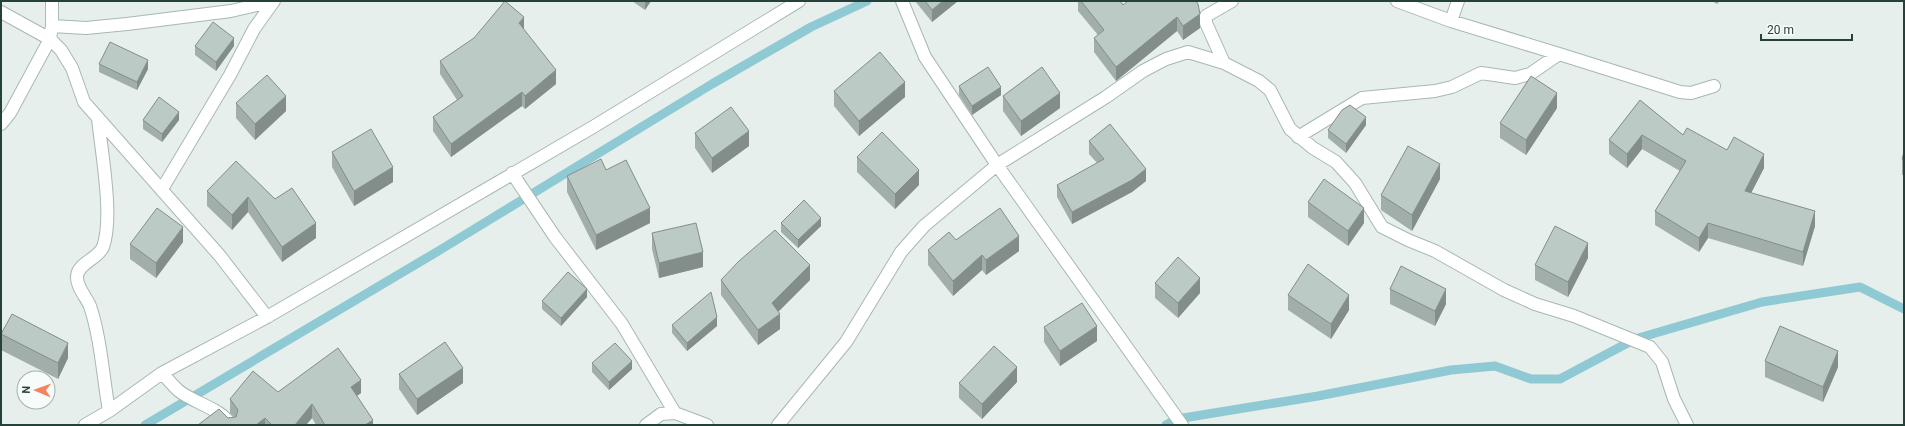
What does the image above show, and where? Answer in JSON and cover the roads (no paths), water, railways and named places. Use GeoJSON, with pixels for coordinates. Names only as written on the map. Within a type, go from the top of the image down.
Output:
{"type":"FeatureCollection","features":[{"type":"Feature","properties":{"kind":"street"},"geometry":{"type":"LineString","coordinates":[[1,124],[10,113],[50,39],[52,26],[52,1]]}},
{"type":"Feature","properties":{"kind":"street"},"geometry":{"type":"LineString","coordinates":[[52,26],[86,28],[127,24],[231,11],[274,1]]}},
{"type":"Feature","properties":{"kind":"street"},"geometry":{"type":"LineString","coordinates":[[162,189],[230,75],[254,29],[274,1]]}},
{"type":"Feature","properties":{"kind":"street"},"geometry":{"type":"LineString","coordinates":[[85,425],[109,411],[162,373],[267,317],[593,127],[799,1]]}},
{"type":"Feature","properties":{"kind":"street"},"geometry":{"type":"LineString","coordinates":[[902,1],[925,57],[997,166],[1182,425]]}},
{"type":"Feature","properties":{"kind":"street"},"geometry":{"type":"LineString","coordinates":[[1224,63],[1206,23],[1206,16],[1232,1]]}},
{"type":"Feature","properties":{"kind":"street"},"geometry":{"type":"LineString","coordinates":[[1397,1],[1451,21],[1680,92],[1691,93],[1714,86]]}},
{"type":"Feature","properties":{"kind":"street"},"geometry":{"type":"LineString","coordinates":[[1451,21],[1458,1]]}},
{"type":"Feature","properties":{"kind":"street"},"geometry":{"type":"LineString","coordinates":[[1,12],[50,39],[61,50],[72,68],[84,102],[220,256],[267,317]]}},
{"type":"Feature","properties":{"kind":"street"},"geometry":{"type":"LineString","coordinates":[[778,425],[846,342],[901,252],[924,226],[997,166],[1106,97],[1143,71],[1166,59],[1188,52],[1224,63],[1259,81],[1270,90],[1290,129],[1298,138],[1336,162],[1355,184],[1382,226],[1408,240],[1435,251],[1504,290],[1535,304],[1574,316],[1650,346],[1662,362],[1674,399],[1687,425]]}},
{"type":"Feature","properties":{"kind":"street"},"geometry":{"type":"LineString","coordinates":[[1298,138],[1362,98],[1435,91],[1452,87],[1481,73],[1515,78],[1530,74],[1559,54]]}},
{"type":"Feature","properties":{"kind":"street"},"geometry":{"type":"LineString","coordinates":[[98,118],[107,198],[105,238],[102,249],[79,269],[77,279],[90,306],[109,411]]}},
{"type":"Feature","properties":{"kind":"street"},"geometry":{"type":"LineString","coordinates":[[512,173],[555,237],[622,324],[675,413]]}},
{"type":"Feature","properties":{"kind":"street"},"geometry":{"type":"LineString","coordinates":[[162,373],[179,391],[200,404],[217,412],[231,425]]}},
{"type":"Feature","properties":{"kind":"street"},"geometry":{"type":"LineString","coordinates":[[646,425],[661,414],[675,413],[707,425]]}},
{"type":"Feature","properties":{"kind":"waterway"},"geometry":{"type":"LineString","coordinates":[[145,425],[440,250],[712,84],[811,27],[867,1]]}},
{"type":"Feature","properties":{"kind":"waterway"},"geometry":{"type":"LineString","coordinates":[[1166,425],[1177,419],[1318,396],[1451,370],[1495,366],[1531,379],[1560,379],[1635,339],[1762,302],[1860,287],[1904,309]]}}]}
